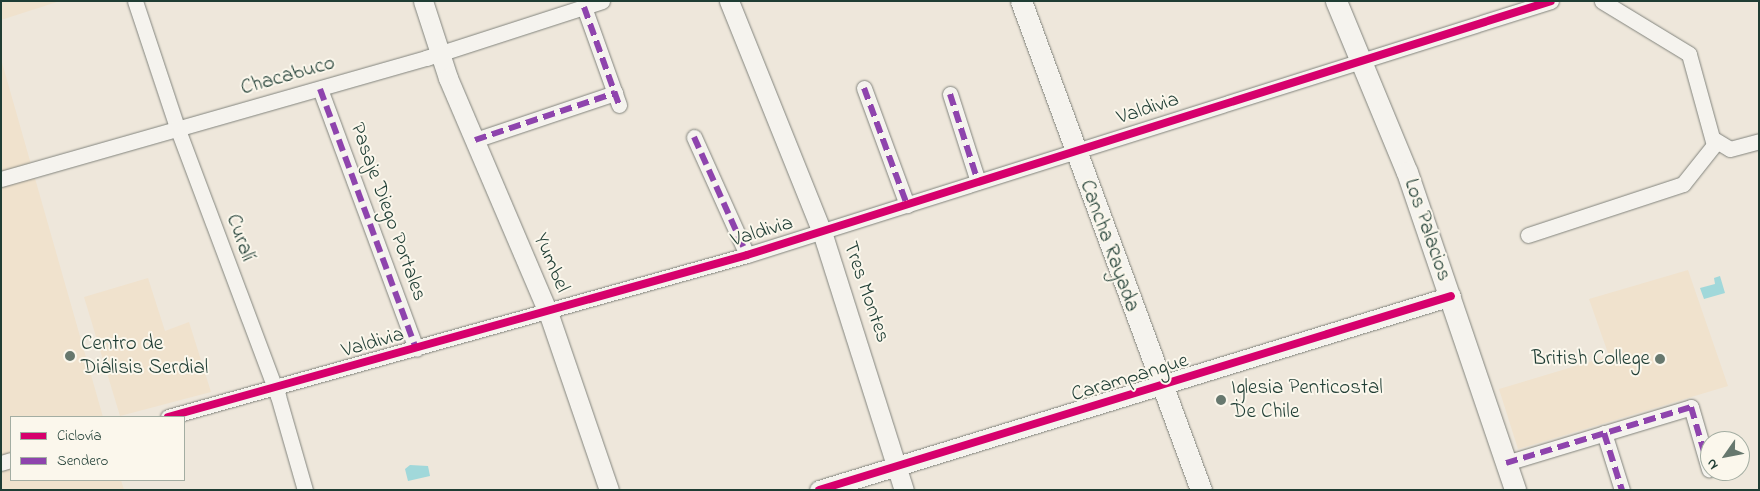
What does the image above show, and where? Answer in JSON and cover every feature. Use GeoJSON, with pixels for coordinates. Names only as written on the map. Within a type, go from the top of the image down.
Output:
{"type":"FeatureCollection","features":[{"type":"Feature","properties":{"kind":"main road","name":"Cancha Rayada"},"geometry":{"type":"LineString","coordinates":[[1021,1],[1160,387],[1201,490]]}},
{"type":"Feature","properties":{"kind":"main road","name":"Los Palacios"},"geometry":{"type":"LineString","coordinates":[[1336,1],[1451,296],[1514,490]]}},
{"type":"Feature","properties":{"kind":"street","name":"Curalí"},"geometry":{"type":"LineString","coordinates":[[136,1],[178,130],[274,388],[306,490]]}},
{"type":"Feature","properties":{"kind":"street","name":"Yumbel"},"geometry":{"type":"LineString","coordinates":[[423,1],[440,54],[548,312],[609,490]]}},
{"type":"Feature","properties":{"kind":"street","name":"Chacabuco"},"geometry":{"type":"LineString","coordinates":[[1,179],[440,54],[602,1]]}},
{"type":"Feature","properties":{"kind":"street","name":"Tres Montes"},"geometry":{"type":"LineString","coordinates":[[729,1],[822,232],[899,466],[904,490]]}},
{"type":"Feature","properties":{"kind":"street","name":"Valdivia"},"geometry":{"type":"LineString","coordinates":[[172,416],[747,255],[1360,59],[1551,1]]}},
{"type":"Feature","properties":{"kind":"street"},"geometry":{"type":"LineString","coordinates":[[1602,1],[1688,54],[1715,140],[1730,149],[1759,141]]}},
{"type":"Feature","properties":{"kind":"street"},"geometry":{"type":"LineString","coordinates":[[475,140],[618,99],[584,7]]}},
{"type":"Feature","properties":{"kind":"street"},"geometry":{"type":"LineString","coordinates":[[864,88],[906,205]]}},
{"type":"Feature","properties":{"kind":"street","name":"Pasaje Diego Portales"},"geometry":{"type":"LineString","coordinates":[[320,89],[416,349]]}},
{"type":"Feature","properties":{"kind":"street"},"geometry":{"type":"LineString","coordinates":[[950,94],[978,182]]}},
{"type":"Feature","properties":{"kind":"street"},"geometry":{"type":"LineString","coordinates":[[694,137],[747,255]]}},
{"type":"Feature","properties":{"kind":"street"},"geometry":{"type":"LineString","coordinates":[[1528,235],[1683,184],[1715,140]]}},
{"type":"Feature","properties":{"kind":"street","name":"Carampangue"},"geometry":{"type":"LineString","coordinates":[[819,490],[1160,387],[1451,296]]}},
{"type":"Feature","properties":{"kind":"street"},"geometry":{"type":"LineString","coordinates":[[1506,463],[1691,407],[1700,438]]}},
{"type":"Feature","properties":{"kind":"street"},"geometry":{"type":"LineString","coordinates":[[1604,433],[1622,490]]}},
{"type":"Feature","properties":{"kind":"shaded area"},"geometry":{"type":"Polygon","coordinates":[[[1,1],[60,1],[1,20],[1,1]]]}},
{"type":"Feature","properties":{"kind":"shaded area"},"geometry":{"type":"Polygon","coordinates":[[[1,59],[103,416],[10,416],[10,481],[121,481],[124,490],[1,490],[1,59]]]}},
{"type":"Feature","properties":{"kind":"shaded area","name":"British College"},"geometry":{"type":"Polygon","coordinates":[[[1688,270],[1728,386],[1518,449],[1499,389],[1609,356],[1589,299],[1688,270]]]}},
{"type":"Feature","properties":{"kind":"shaded area"},"geometry":{"type":"Polygon","coordinates":[[[148,278],[165,331],[189,322],[211,392],[120,416],[84,297],[148,278]]]}},
{"type":"Feature","properties":{"kind":"water"},"geometry":{"type":"Polygon","coordinates":[[[1720,276],[1725,293],[1704,299],[1700,288],[1715,284],[1714,278],[1720,276]]]}},
{"type":"Feature","properties":{"kind":"water"},"geometry":{"type":"Polygon","coordinates":[[[410,465],[428,466],[430,476],[408,481],[405,469],[410,465]]]}},
{"type":"Feature","properties":{"kind":"marked path"},"geometry":{"type":"LineString","coordinates":[[584,7],[619,105]]}},
{"type":"Feature","properties":{"kind":"marked path"},"geometry":{"type":"LineString","coordinates":[[864,88],[907,205]]}},
{"type":"Feature","properties":{"kind":"marked path"},"geometry":{"type":"LineString","coordinates":[[320,89],[416,349]]}},
{"type":"Feature","properties":{"kind":"marked path"},"geometry":{"type":"LineString","coordinates":[[475,140],[615,93]]}},
{"type":"Feature","properties":{"kind":"marked path"},"geometry":{"type":"LineString","coordinates":[[950,94],[978,182]]}},
{"type":"Feature","properties":{"kind":"marked path"},"geometry":{"type":"LineString","coordinates":[[694,137],[747,255]]}},
{"type":"Feature","properties":{"kind":"marked path"},"geometry":{"type":"LineString","coordinates":[[1506,463],[1691,407],[1700,438]]}},
{"type":"Feature","properties":{"kind":"marked path"},"geometry":{"type":"LineString","coordinates":[[1604,433],[1622,490]]}},
{"type":"Feature","properties":{"kind":"cycle path"},"geometry":{"type":"LineString","coordinates":[[172,416],[747,255],[1551,1]]}},
{"type":"Feature","properties":{"kind":"cycle path"},"geometry":{"type":"LineString","coordinates":[[819,490],[1451,296]]}},
{"type":"Feature","properties":{"kind":"place","name":"Centro de Diálisis Serdial"},"geometry":{"type":"Point","coordinates":[70,356]}},
{"type":"Feature","properties":{"kind":"place","name":"British College"},"geometry":{"type":"Point","coordinates":[1660,359]}},
{"type":"Feature","properties":{"kind":"place","name":"Iglesia Penticostal De Chile"},"geometry":{"type":"Point","coordinates":[1221,400]}}]}
